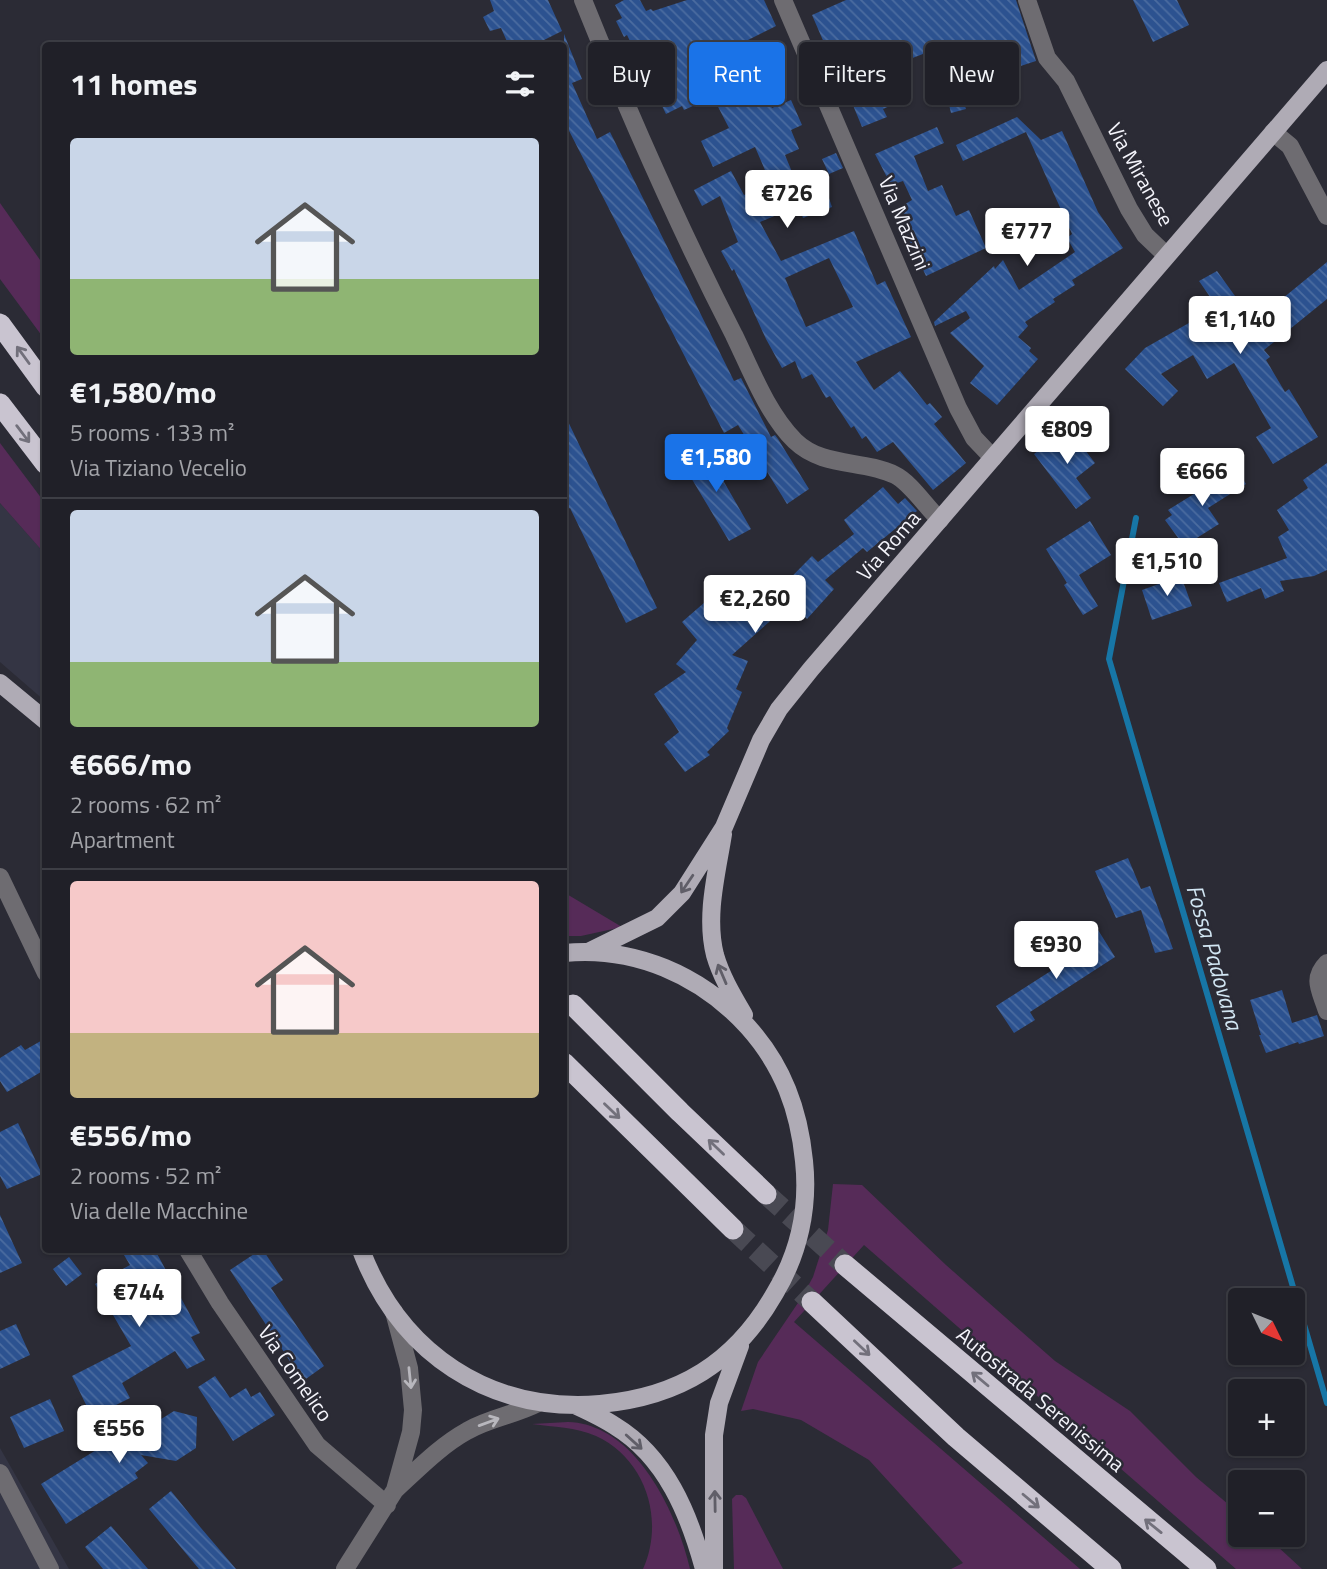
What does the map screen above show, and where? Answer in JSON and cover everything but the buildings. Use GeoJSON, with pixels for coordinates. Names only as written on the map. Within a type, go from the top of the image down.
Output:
{"type":"FeatureCollection","features":[{"type":"Feature","properties":{"kind":"highway"},"geometry":{"type":"LineString","coordinates":[[0,324],[42,382]]}},
{"type":"Feature","properties":{"kind":"highway"},"geometry":{"type":"LineString","coordinates":[[0,404],[42,459]]}},
{"type":"Feature","properties":{"kind":"highway"},"geometry":{"type":"LineString","coordinates":[[573,1004],[766,1194]]}},
{"type":"Feature","properties":{"kind":"highway"},"geometry":{"type":"LineString","coordinates":[[567,1066],[733,1229]]}},
{"type":"Feature","properties":{"kind":"highway","name":"Autostrada Serenissima"},"geometry":{"type":"LineString","coordinates":[[845,1265],[1206,1569]]}},
{"type":"Feature","properties":{"kind":"highway"},"geometry":{"type":"LineString","coordinates":[[812,1302],[956,1437],[1111,1569]]}},
{"type":"Feature","properties":{"kind":"main road","name":"Via Miranese"},"geometry":{"type":"LineString","coordinates":[[1062,377],[1327,70]]}},
{"type":"Feature","properties":{"kind":"main road","name":"Via Roma"},"geometry":{"type":"LineString","coordinates":[[724,827],[750,763],[779,709],[1062,377]]}},
{"type":"Feature","properties":{"kind":"main road"},"geometry":{"type":"LineString","coordinates":[[0,682],[42,718]]}},
{"type":"Feature","properties":{"kind":"main road"},"geometry":{"type":"LineString","coordinates":[[588,952],[642,927],[671,906],[724,827]]}},
{"type":"Feature","properties":{"kind":"main road"},"geometry":{"type":"LineString","coordinates":[[362,1253],[394,1312],[421,1344],[453,1369],[500,1392],[538,1403],[577,1406],[637,1399],[668,1390],[710,1368],[743,1338],[771,1300],[792,1259],[800,1234],[805,1202],[804,1157],[795,1107],[781,1074],[754,1034],[729,988],[714,952],[712,907],[724,827]]}},
{"type":"Feature","properties":{"kind":"main road"},"geometry":{"type":"LineString","coordinates":[[567,953],[588,952],[632,957],[671,970],[716,997],[754,1034]]}},
{"type":"Feature","properties":{"kind":"main road"},"geometry":{"type":"LineString","coordinates":[[713,1569],[714,1435],[719,1403],[743,1338]]}},
{"type":"Feature","properties":{"kind":"main road"},"geometry":{"type":"LineString","coordinates":[[577,1406],[626,1433],[666,1476],[694,1532],[704,1569]]}},
{"type":"Feature","properties":{"kind":"street"},"geometry":{"type":"LineString","coordinates":[[583,0],[713,295],[770,407],[795,441],[815,455],[897,476],[940,520]]}},
{"type":"Feature","properties":{"kind":"street","name":"Via Mazzini"},"geometry":{"type":"LineString","coordinates":[[783,0],[958,408],[974,438],[993,458]]}},
{"type":"Feature","properties":{"kind":"street","name":"Via Miranese"},"geometry":{"type":"LineString","coordinates":[[1027,0],[1047,58],[1066,81],[1129,209],[1145,235],[1166,256]]}},
{"type":"Feature","properties":{"kind":"street"},"geometry":{"type":"LineString","coordinates":[[1273,132],[1290,146],[1327,216]]}},
{"type":"Feature","properties":{"kind":"street"},"geometry":{"type":"LineString","coordinates":[[0,877],[42,964]]}},
{"type":"Feature","properties":{"kind":"street"},"geometry":{"type":"LineString","coordinates":[[1327,963],[1319,971],[1317,980],[1327,1011]]}},
{"type":"Feature","properties":{"kind":"street","name":"Via Comelico"},"geometry":{"type":"LineString","coordinates":[[190,1253],[220,1303],[317,1445],[391,1498]]}},
{"type":"Feature","properties":{"kind":"street"},"geometry":{"type":"LineString","coordinates":[[391,1498],[411,1432],[413,1410],[409,1368],[394,1312]]}},
{"type":"Feature","properties":{"kind":"street"},"geometry":{"type":"LineString","coordinates":[[345,1569],[391,1498],[447,1443],[469,1430],[519,1413],[538,1403]]}},
{"type":"Feature","properties":{"kind":"street"},"geometry":{"type":"LineString","coordinates":[[0,1473],[50,1569]]}},
{"type":"Feature","properties":{"kind":"shaded area"},"geometry":{"type":"Polygon","coordinates":[[[0,203],[42,263],[42,336],[0,279],[0,203]]]}},
{"type":"Feature","properties":{"kind":"shaded area"},"geometry":{"type":"Polygon","coordinates":[[[0,443],[42,499],[42,551],[0,503],[0,443]]]}},
{"type":"Feature","properties":{"kind":"shaded area"},"geometry":{"type":"Polygon","coordinates":[[[0,503],[42,551],[42,698],[0,662],[0,503]]]}},
{"type":"Feature","properties":{"kind":"shaded area"},"geometry":{"type":"Polygon","coordinates":[[[567,894],[622,927],[581,936],[567,936],[567,894]]]}},
{"type":"Feature","properties":{"kind":"shaded area"},"geometry":{"type":"Polygon","coordinates":[[[833,1184],[862,1185],[946,1265],[1055,1361],[1130,1411],[1196,1477],[1228,1504],[1228,1547],[1278,1547],[1302,1569],[1236,1569],[864,1245],[794,1322],[1080,1569],[951,1569],[963,1563],[869,1460],[801,1420],[753,1409],[741,1411],[758,1362],[813,1277],[828,1230],[833,1184]]]}},
{"type":"Feature","properties":{"kind":"shaded area"},"geometry":{"type":"Polygon","coordinates":[[[568,1422],[592,1427],[614,1438],[650,1475],[675,1523],[690,1569],[643,1569],[652,1531],[651,1511],[639,1475],[613,1446],[596,1436],[572,1429],[532,1424],[568,1422]]]}},
{"type":"Feature","properties":{"kind":"shaded area"},"geometry":{"type":"Polygon","coordinates":[[[0,1448],[69,1569],[0,1569],[0,1448]]]}},
{"type":"Feature","properties":{"kind":"shaded area"},"geometry":{"type":"Polygon","coordinates":[[[736,1495],[746,1498],[783,1569],[734,1569],[732,1499],[736,1495]]]}},
{"type":"Feature","properties":{"kind":"waterway","name":"Fossa Padovana"},"geometry":{"type":"LineString","coordinates":[[1136,518],[1109,659],[1327,1403]]}},
{"type":"Feature","properties":{"kind":"tunnel"},"geometry":{"type":"LineString","coordinates":[[766,1194],[845,1265]]}},
{"type":"Feature","properties":{"kind":"tunnel"},"geometry":{"type":"LineString","coordinates":[[733,1229],[812,1302]]}}]}
